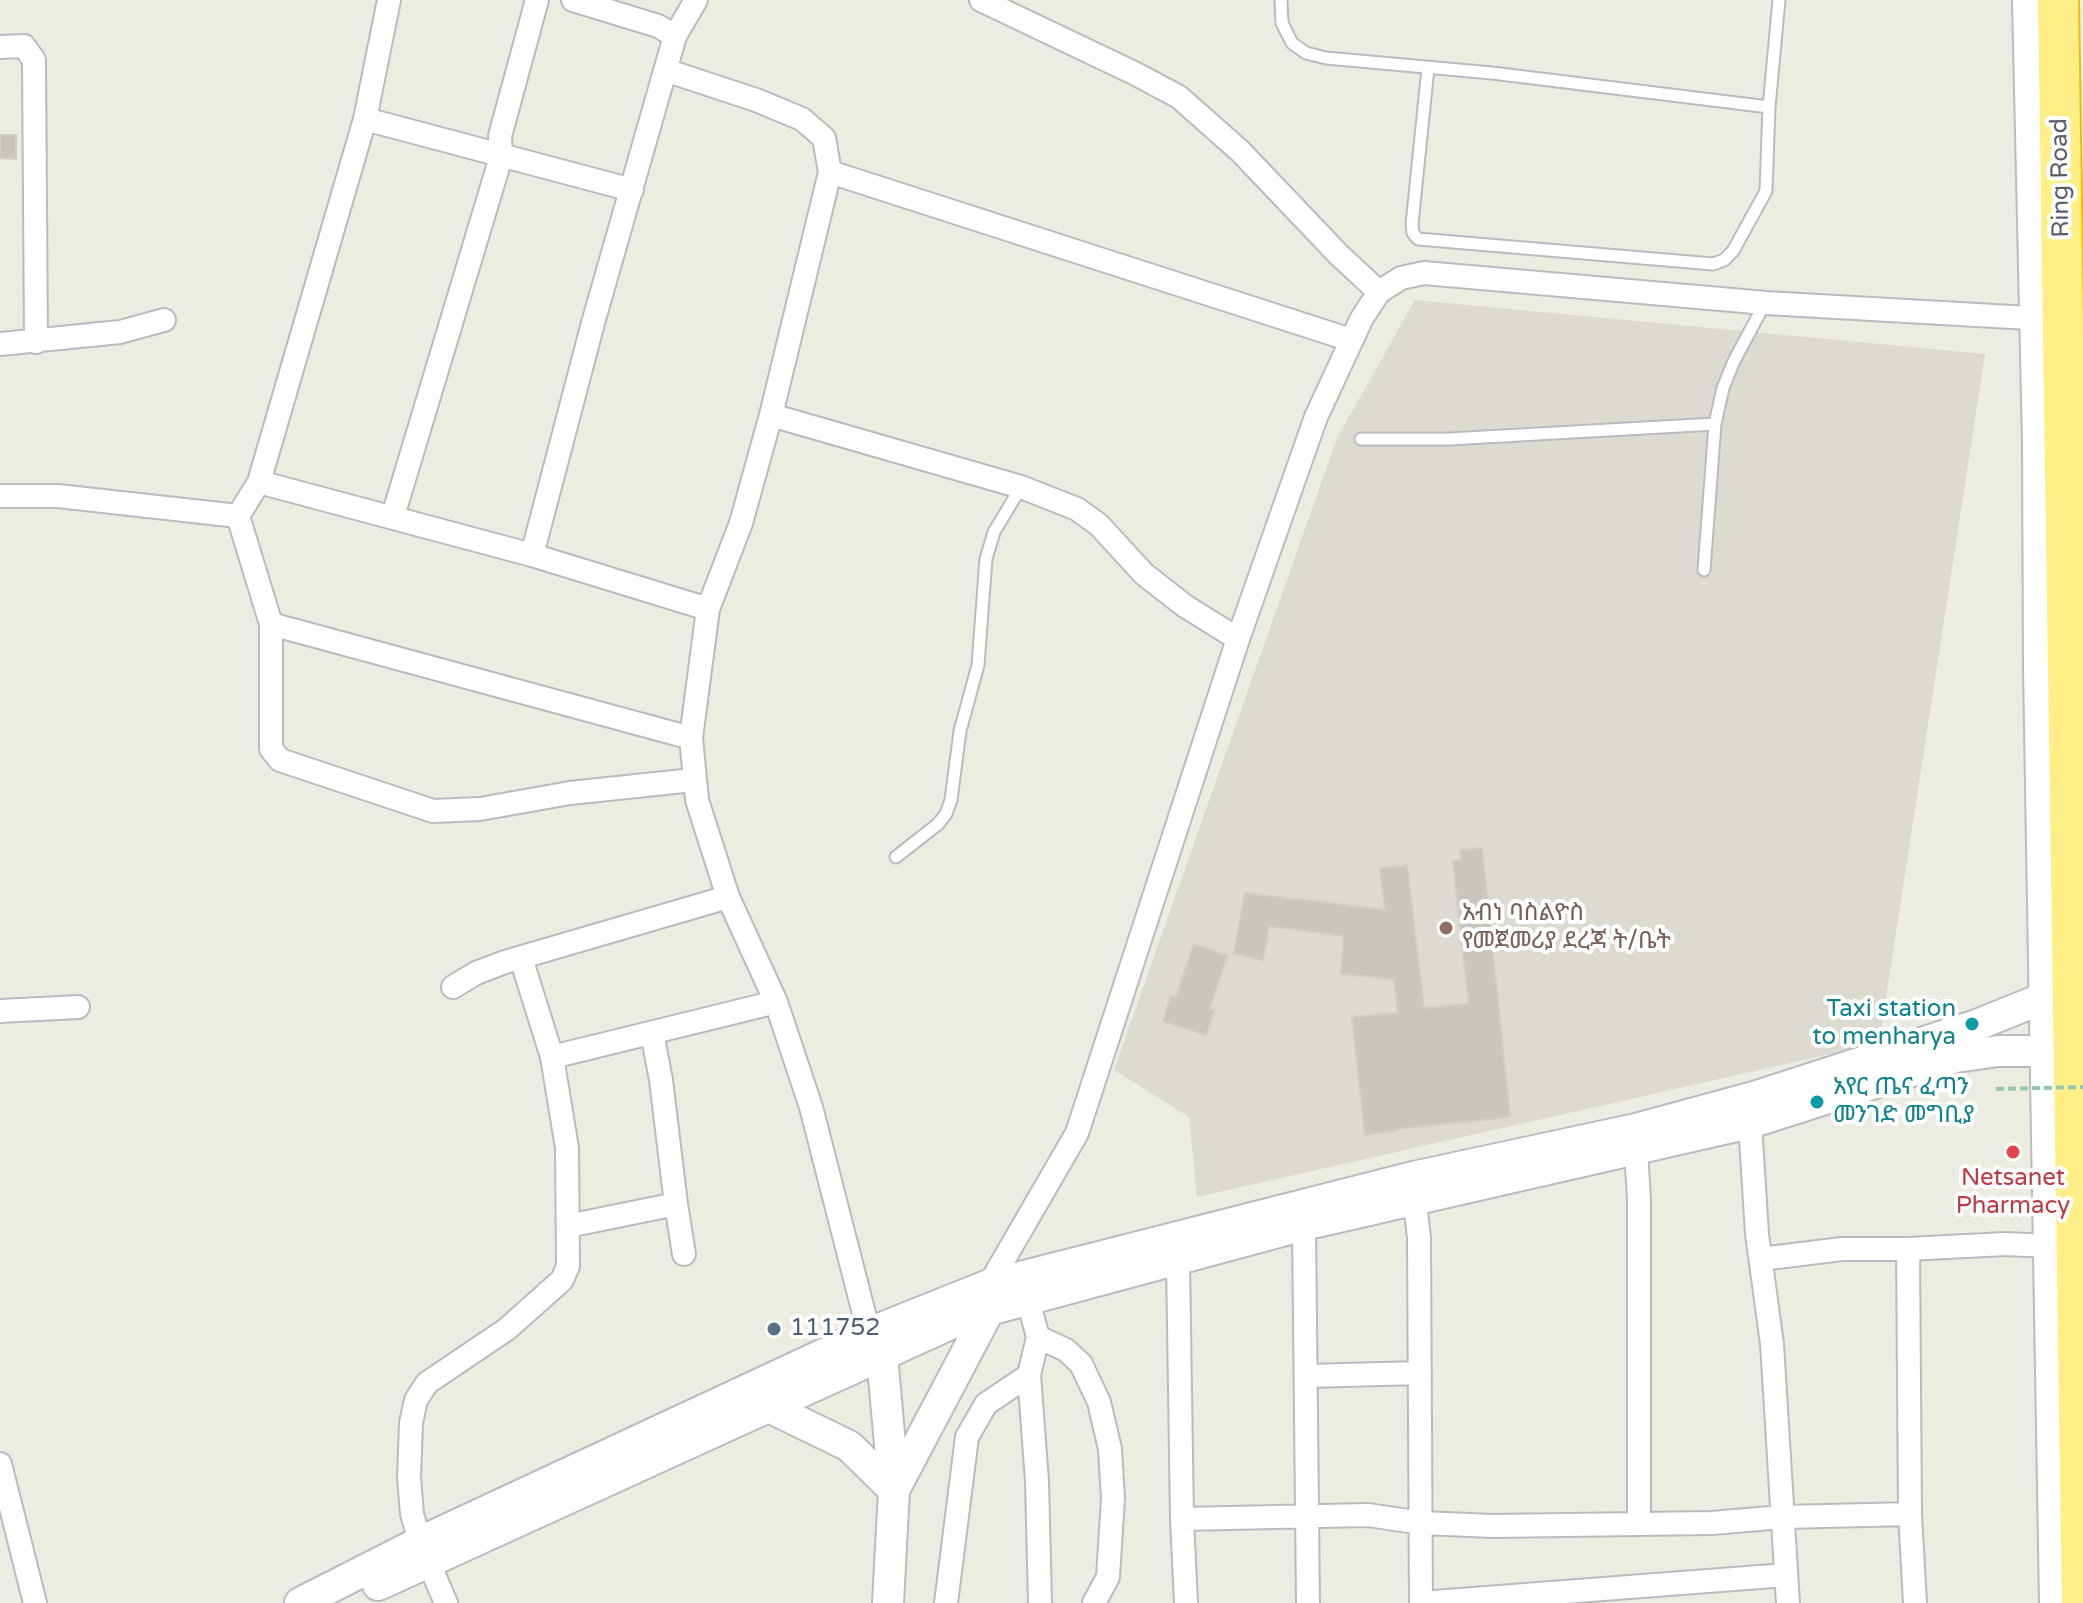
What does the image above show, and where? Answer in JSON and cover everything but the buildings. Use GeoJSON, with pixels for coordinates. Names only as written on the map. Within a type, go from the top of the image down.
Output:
{"type":"FeatureCollection","features":[{"type":"Feature","properties":{"kind":"highway","name":"Ring Road"},"geometry":{"type":"LineString","coordinates":[[2058,0],[2049,319],[2082,1603]]}},
{"type":"Feature","properties":{"kind":"street"},"geometry":{"type":"LineString","coordinates":[[389,0],[365,119],[259,482],[238,516],[271,624],[271,749],[280,760],[433,811],[480,809],[570,793],[693,780]]}},
{"type":"Feature","properties":{"kind":"street"},"geometry":{"type":"LineString","coordinates":[[393,516],[501,157],[500,136],[537,0]]}},
{"type":"Feature","properties":{"kind":"street"},"geometry":{"type":"LineString","coordinates":[[573,0],[658,26],[675,36]]}},
{"type":"Feature","properties":{"kind":"street"},"geometry":{"type":"LineString","coordinates":[[532,555],[593,323],[675,36],[696,0]]}},
{"type":"Feature","properties":{"kind":"street"},"geometry":{"type":"LineString","coordinates":[[981,0],[1179,97],[1240,151],[1339,255],[1379,292]]}},
{"type":"Feature","properties":{"kind":"street"},"geometry":{"type":"LineString","coordinates":[[2028,0],[2033,137],[2049,319],[2046,997],[2055,1603]]}},
{"type":"Feature","properties":{"kind":"street"},"geometry":{"type":"LineString","coordinates":[[0,47],[24,46],[34,60],[36,342]]}},
{"type":"Feature","properties":{"kind":"street"},"geometry":{"type":"LineString","coordinates":[[665,70],[802,119],[824,138],[830,172],[771,415],[741,523],[708,609],[691,738],[693,780],[703,825],[728,897],[776,1002],[811,1107],[875,1344],[894,1490],[888,1603]]}},
{"type":"Feature","properties":{"kind":"street"},"geometry":{"type":"LineString","coordinates":[[365,119],[632,190]]}},
{"type":"Feature","properties":{"kind":"street"},"geometry":{"type":"LineString","coordinates":[[830,172],[1351,340]]}},
{"type":"Feature","properties":{"kind":"street"},"geometry":{"type":"LineString","coordinates":[[894,1490],[989,1298],[1077,1133],[1238,639],[1316,417],[1362,318],[1379,292],[1401,278],[1424,273],[1766,303],[2049,319]]}},
{"type":"Feature","properties":{"kind":"street"},"geometry":{"type":"LineString","coordinates":[[0,344],[120,332],[164,320]]}},
{"type":"Feature","properties":{"kind":"street"},"geometry":{"type":"LineString","coordinates":[[771,415],[1021,487],[1077,509],[1089,517],[1144,574],[1185,606],[1238,639]]}},
{"type":"Feature","properties":{"kind":"street"},"geometry":{"type":"LineString","coordinates":[[259,482],[532,555],[708,609]]}},
{"type":"Feature","properties":{"kind":"street"},"geometry":{"type":"LineString","coordinates":[[0,496],[58,496],[238,516]]}},
{"type":"Feature","properties":{"kind":"street"},"geometry":{"type":"LineString","coordinates":[[271,624],[691,738]]}},
{"type":"Feature","properties":{"kind":"street"},"geometry":{"type":"LineString","coordinates":[[453,987],[476,973],[521,958],[728,897]]}},
{"type":"Feature","properties":{"kind":"street"},"geometry":{"type":"LineString","coordinates":[[446,1603],[412,1514],[409,1478],[411,1423],[416,1400],[427,1383],[507,1329],[562,1280],[568,1266],[567,1148],[552,1057],[521,958]]}},
{"type":"Feature","properties":{"kind":"street"},"geometry":{"type":"LineString","coordinates":[[340,1603],[425,1552],[875,1344],[959,1320],[989,1298],[1414,1189],[1754,1097],[1977,1025],[2046,997]]}},
{"type":"Feature","properties":{"kind":"street"},"geometry":{"type":"LineString","coordinates":[[552,1057],[776,1002]]}},
{"type":"Feature","properties":{"kind":"street"},"geometry":{"type":"LineString","coordinates":[[0,1011],[78,1007]]}},
{"type":"Feature","properties":{"kind":"street"},"geometry":{"type":"LineString","coordinates":[[652,1033],[684,1254]]}},
{"type":"Feature","properties":{"kind":"street"},"geometry":{"type":"LineString","coordinates":[[989,1298],[1028,1300],[1304,1225],[1414,1189],[1636,1150],[1750,1123],[1956,1057],[1998,1051],[2047,1051]]}},
{"type":"Feature","properties":{"kind":"street"},"geometry":{"type":"LineString","coordinates":[[1750,1123],[1757,1234],[1772,1344],[1788,1603]]}},
{"type":"Feature","properties":{"kind":"street"},"geometry":{"type":"LineString","coordinates":[[1636,1150],[1639,1199],[1639,1524]]}},
{"type":"Feature","properties":{"kind":"street"},"geometry":{"type":"LineString","coordinates":[[1414,1189],[1419,1238],[1421,1603],[1786,1575]]}},
{"type":"Feature","properties":{"kind":"street"},"geometry":{"type":"LineString","coordinates":[[568,1226],[676,1204]]}},
{"type":"Feature","properties":{"kind":"street"},"geometry":{"type":"LineString","coordinates":[[1304,1225],[1308,1603]]}},
{"type":"Feature","properties":{"kind":"street"},"geometry":{"type":"LineString","coordinates":[[1761,1259],[1842,1249],[1993,1244],[2049,1246]]}},
{"type":"Feature","properties":{"kind":"street"},"geometry":{"type":"LineString","coordinates":[[1908,1249],[1910,1514],[1915,1603]]}},
{"type":"Feature","properties":{"kind":"street"},"geometry":{"type":"LineString","coordinates":[[1178,1260],[1186,1603]]}},
{"type":"Feature","properties":{"kind":"street"},"geometry":{"type":"LineString","coordinates":[[1028,1300],[1038,1337],[1029,1375],[1037,1481],[1040,1603]]}},
{"type":"Feature","properties":{"kind":"street"},"geometry":{"type":"LineString","coordinates":[[1038,1337],[1066,1350],[1081,1364],[1099,1402],[1110,1449],[1113,1498],[1108,1577],[1094,1603]]}},
{"type":"Feature","properties":{"kind":"street"},"geometry":{"type":"LineString","coordinates":[[300,1603],[769,1407],[875,1344]]}},
{"type":"Feature","properties":{"kind":"street"},"geometry":{"type":"LineString","coordinates":[[1306,1376],[1420,1373]]}},
{"type":"Feature","properties":{"kind":"street"},"geometry":{"type":"LineString","coordinates":[[946,1603],[967,1437],[986,1404],[1029,1375]]}},
{"type":"Feature","properties":{"kind":"street"},"geometry":{"type":"LineString","coordinates":[[769,1407],[849,1446],[894,1490]]}},
{"type":"Feature","properties":{"kind":"street"},"geometry":{"type":"LineString","coordinates":[[0,1464],[35,1603]]}},
{"type":"Feature","properties":{"kind":"street"},"geometry":{"type":"LineString","coordinates":[[1182,1519],[1368,1515],[1422,1523],[1493,1526],[1712,1523],[1782,1517],[1910,1514]]}},
{"type":"Feature","properties":{"kind":"lane"},"geometry":{"type":"LineString","coordinates":[[1281,0],[1282,23],[1292,43],[1306,53],[1326,58],[1769,107]]}},
{"type":"Feature","properties":{"kind":"lane"},"geometry":{"type":"LineString","coordinates":[[1428,68],[1412,224],[1413,233],[1418,239],[1713,264],[1724,260],[1733,251],[1766,191],[1769,107],[1779,0]]}},
{"type":"Feature","properties":{"kind":"lane"},"geometry":{"type":"LineString","coordinates":[[1704,570],[1715,424],[1723,388],[1766,303]]}},
{"type":"Feature","properties":{"kind":"lane"},"geometry":{"type":"LineString","coordinates":[[1361,439],[1449,439],[1715,424]]}},
{"type":"Feature","properties":{"kind":"lane"},"geometry":{"type":"LineString","coordinates":[[896,857],[938,824],[951,800],[960,731],[978,665],[986,559],[994,532],[1021,487]]}},
{"type":"Feature","properties":{"kind":"path"},"geometry":{"type":"LineString","coordinates":[[1996,1089],[2083,1087]]}},
{"type":"Feature","properties":{"kind":"shaded area"},"geometry":{"type":"Polygon","coordinates":[[[1415,300],[1985,354],[1879,1043],[1197,1197],[1189,1117],[1114,1070],[1337,438],[1415,300]]]}},
{"type":"Feature","properties":{"kind":"place","name":"አብነ ባስልዮስ የመጀመሪያ ደረጃ ት/ቤት"},"geometry":{"type":"Point","coordinates":[1446,928]}},
{"type":"Feature","properties":{"kind":"place","name":"Taxi station to menharya"},"geometry":{"type":"Point","coordinates":[1972,1024]}},
{"type":"Feature","properties":{"kind":"place","name":"አየር ጤና ፈጣን መንገድ መግቢያ"},"geometry":{"type":"Point","coordinates":[1817,1102]}},
{"type":"Feature","properties":{"kind":"place","name":"Netsanet Pharmacy"},"geometry":{"type":"Point","coordinates":[2013,1152]}},
{"type":"Feature","properties":{"kind":"place","name":"111752"},"geometry":{"type":"Point","coordinates":[774,1329]}}]}
